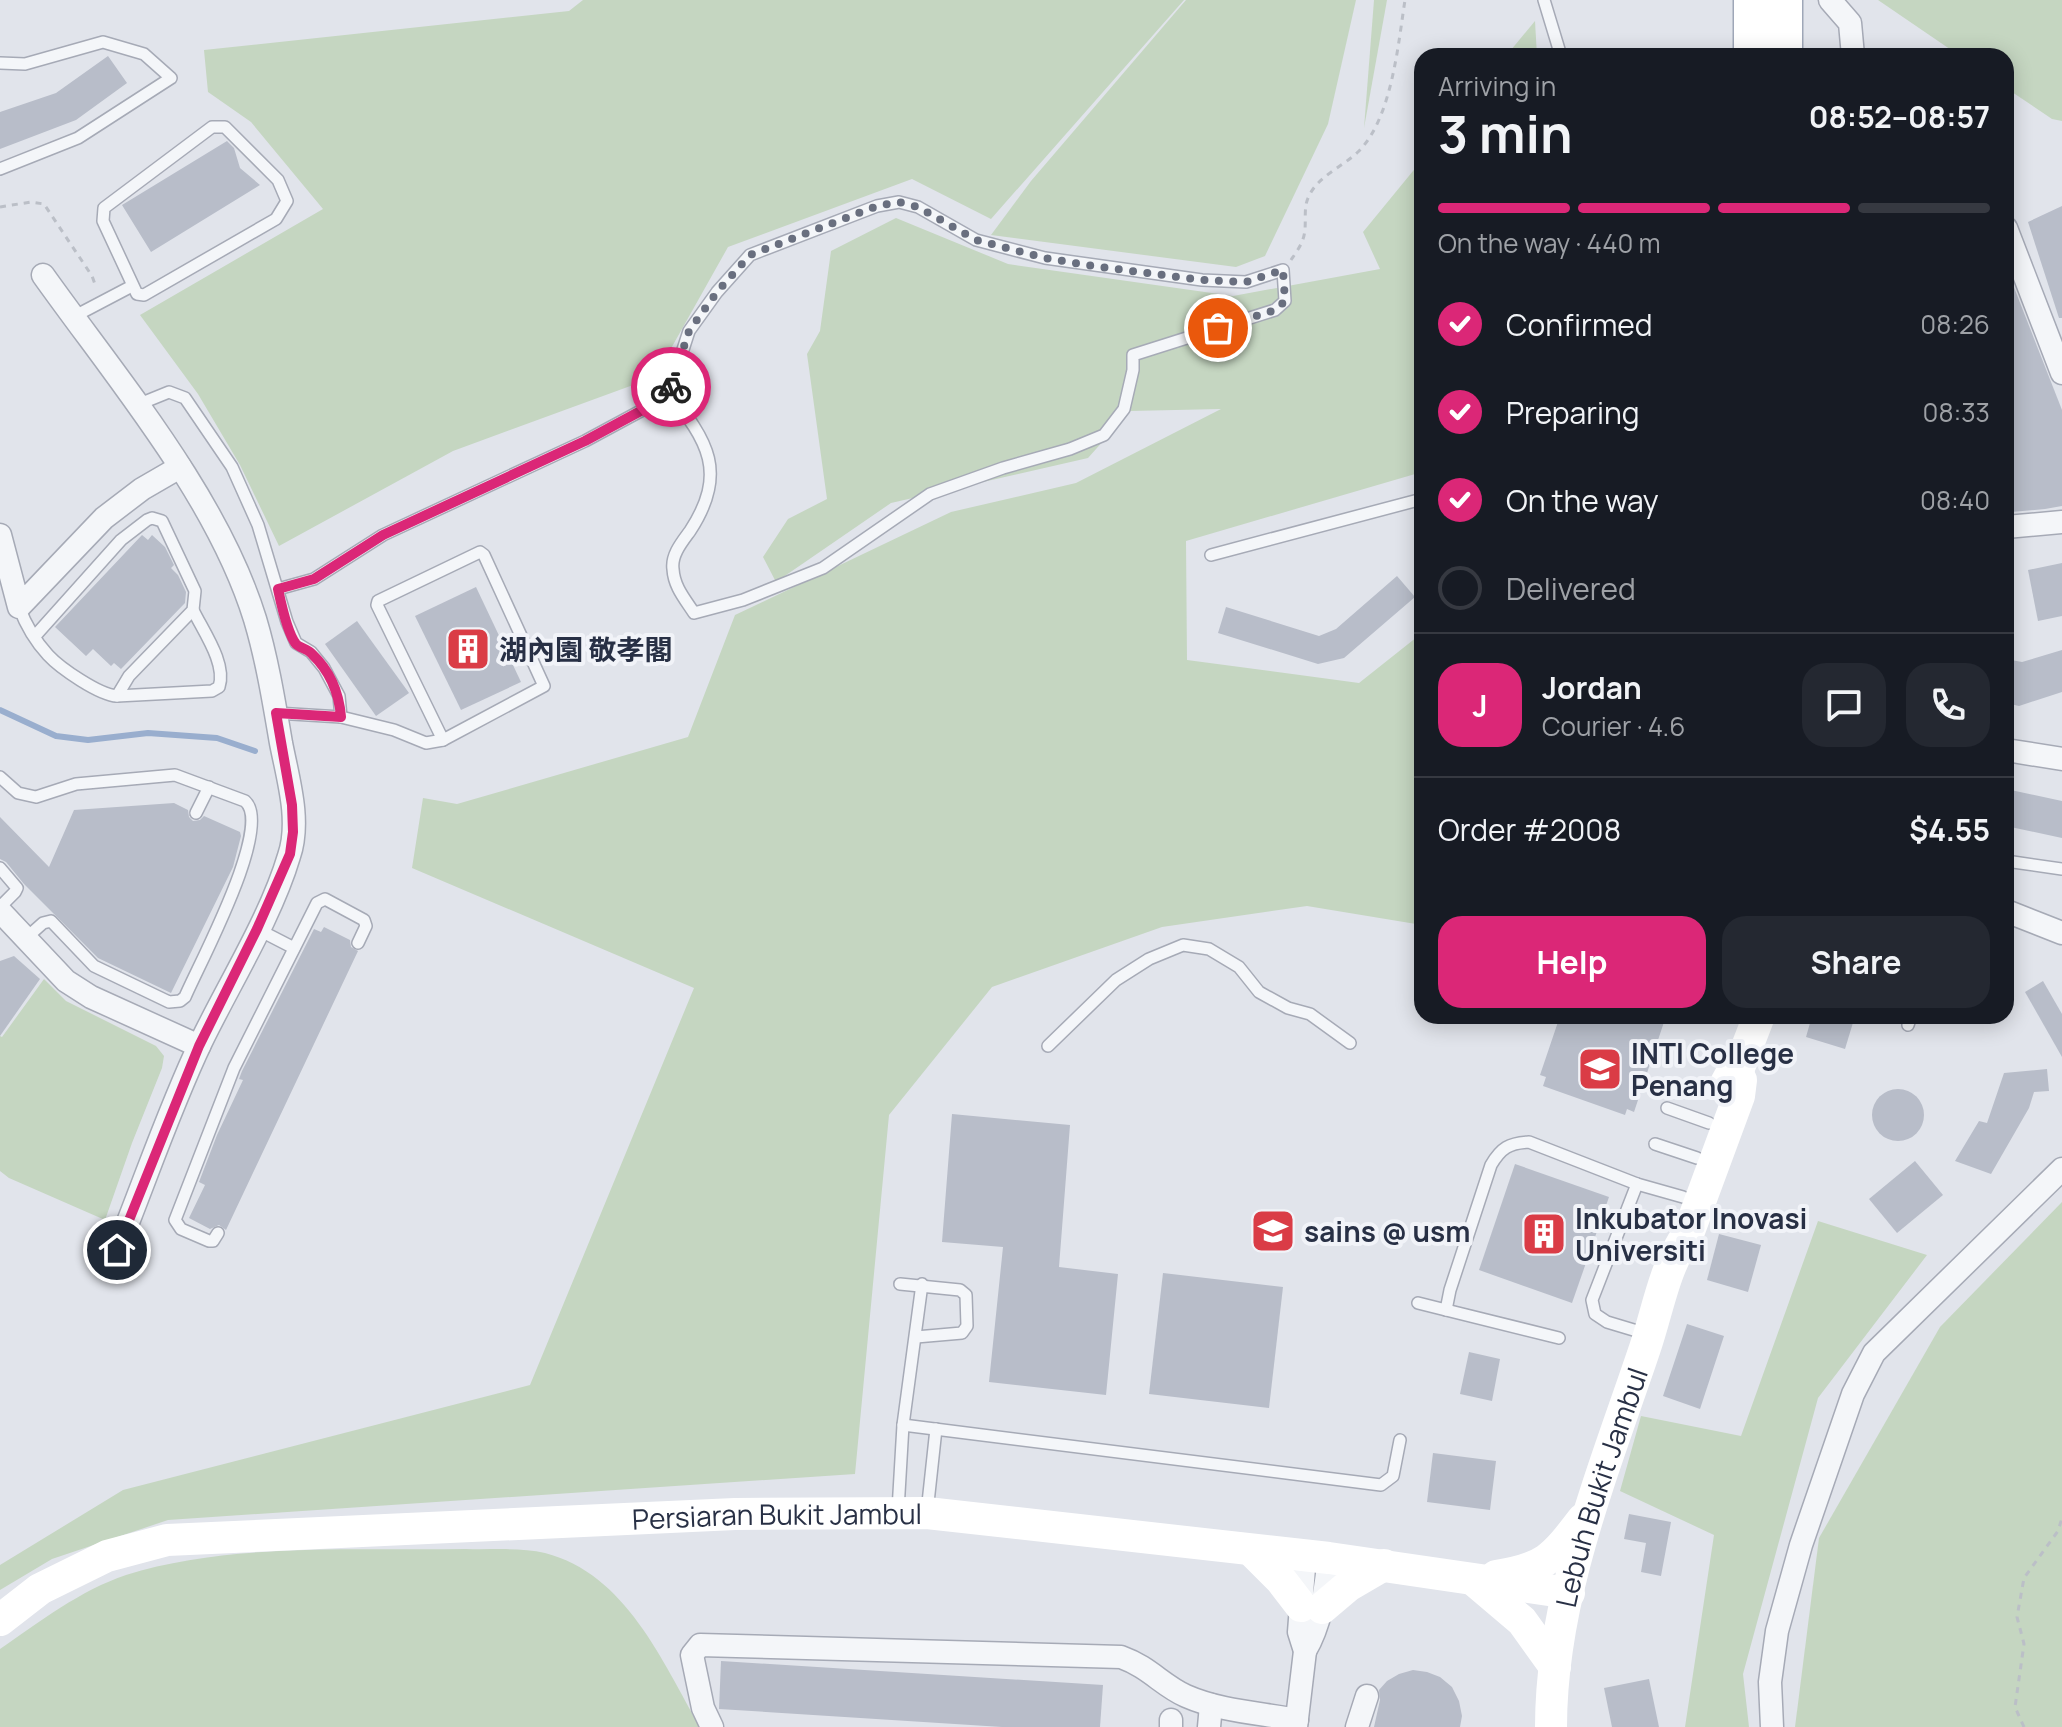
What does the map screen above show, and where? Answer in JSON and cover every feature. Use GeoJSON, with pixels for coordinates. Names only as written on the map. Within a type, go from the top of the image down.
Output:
{"type":"FeatureCollection","features":[{"type":"Feature","properties":{"kind":"main road"},"geometry":{"type":"LineString","coordinates":[[1752,0],[1752,48]]}},
{"type":"Feature","properties":{"kind":"main road"},"geometry":{"type":"LineString","coordinates":[[1784,0],[1784,48]]}},
{"type":"Feature","properties":{"kind":"street"},"geometry":{"type":"LineString","coordinates":[[1830,0],[1850,23],[1852,48]]}},
{"type":"Feature","properties":{"kind":"street"},"geometry":{"type":"LineString","coordinates":[[2014,249],[2062,373]]}},
{"type":"Feature","properties":{"kind":"street"},"geometry":{"type":"LineString","coordinates":[[43,275],[180,467],[227,550],[255,618],[292,805],[290,854],[199,1046],[117,1250]]}},
{"type":"Feature","properties":{"kind":"street"},"geometry":{"type":"LineString","coordinates":[[19,607],[104,518],[142,489],[180,467]]}},
{"type":"Feature","properties":{"kind":"street"},"geometry":{"type":"LineString","coordinates":[[2014,526],[2062,522]]}},
{"type":"Feature","properties":{"kind":"street"},"geometry":{"type":"LineString","coordinates":[[0,535],[19,607]]}},
{"type":"Feature","properties":{"kind":"street"},"geometry":{"type":"LineString","coordinates":[[2014,751],[2062,759]]}},
{"type":"Feature","properties":{"kind":"street"},"geometry":{"type":"LineString","coordinates":[[0,909],[66,981],[91,997],[199,1046]]}},
{"type":"Feature","properties":{"kind":"street"},"geometry":{"type":"LineString","coordinates":[[2014,914],[2062,933]]}},
{"type":"Feature","properties":{"kind":"street","name":"Lebuh Bukit Jambul"},"geometry":{"type":"LineString","coordinates":[[1551,1727],[1555,1667],[1590,1509],[1650,1334],[1674,1253],[1673,1227],[1683,1197],[1723,1089],[1730,1076],[1737,1073],[1756,1024]]}},
{"type":"Feature","properties":{"kind":"street","name":"Lebuh Bukit Jambul"},"geometry":{"type":"LineString","coordinates":[[1674,1253],[1688,1234],[1739,1096],[1741,1080],[1737,1073]]}},
{"type":"Feature","properties":{"kind":"street"},"geometry":{"type":"LineString","coordinates":[[1772,1727],[1770,1682],[1777,1631],[1801,1545],[1853,1394],[1874,1353],[2062,1169]]}},
{"type":"Feature","properties":{"kind":"street"},"geometry":{"type":"LineString","coordinates":[[1473,1580],[1519,1573],[1552,1558],[1590,1509]]}},
{"type":"Feature","properties":{"kind":"street","name":"Persiaran Bukit Jambul"},"geometry":{"type":"LineString","coordinates":[[0,1620],[40,1589],[107,1556],[167,1540],[735,1514],[912,1513],[1384,1565],[1569,1593]]}},
{"type":"Feature","properties":{"kind":"street"},"geometry":{"type":"LineString","coordinates":[[1251,1550],[1311,1607]]}},
{"type":"Feature","properties":{"kind":"street"},"geometry":{"type":"LineString","coordinates":[[712,1727],[703,1708],[692,1655],[700,1645],[1121,1657],[1141,1665],[1210,1716],[1296,1723],[1305,1651],[1315,1635],[1311,1607],[1317,1557]]}},
{"type":"Feature","properties":{"kind":"street"},"geometry":{"type":"LineString","coordinates":[[1311,1607],[1384,1565]]}},
{"type":"Feature","properties":{"kind":"street"},"geometry":{"type":"LineString","coordinates":[[1473,1580],[1522,1621],[1555,1667]]}},
{"type":"Feature","properties":{"kind":"street"},"geometry":{"type":"LineString","coordinates":[[1357,1727],[1367,1696]]}},
{"type":"Feature","properties":{"kind":"lane"},"geometry":{"type":"LineString","coordinates":[[1544,0],[1559,48]]}},
{"type":"Feature","properties":{"kind":"lane"},"geometry":{"type":"LineString","coordinates":[[0,63],[25,64],[103,42],[144,54],[171,78],[78,138],[0,169]]}},
{"type":"Feature","properties":{"kind":"lane"},"geometry":{"type":"LineString","coordinates":[[212,127],[225,127],[278,180],[287,201],[276,219],[144,295],[137,294],[132,286],[103,221],[104,208],[212,127]]}},
{"type":"Feature","properties":{"kind":"lane"},"geometry":{"type":"LineString","coordinates":[[278,589],[314,579],[383,535],[585,441],[661,400],[669,393],[689,331],[717,292],[750,255],[877,206],[899,202],[918,207],[976,240],[1045,258],[1088,265],[1202,280],[1246,282],[1283,270],[1285,301],[1275,310],[1133,355],[1133,370],[1124,409],[1104,435],[930,494],[823,568],[743,600],[694,613],[676,586],[672,567],[674,556],[705,501],[712,465],[707,446],[696,426],[669,393]]}},
{"type":"Feature","properties":{"kind":"lane"},"geometry":{"type":"LineString","coordinates":[[73,317],[132,286]]}},
{"type":"Feature","properties":{"kind":"lane"},"geometry":{"type":"LineString","coordinates":[[137,405],[169,392],[185,398],[232,467],[258,525],[296,643],[311,652],[324,668],[339,696],[341,717]]}},
{"type":"Feature","properties":{"kind":"lane"},"geometry":{"type":"LineString","coordinates":[[1211,555],[1414,501]]}},
{"type":"Feature","properties":{"kind":"lane"},"geometry":{"type":"LineString","coordinates":[[19,607],[35,636],[50,657],[102,692],[117,696],[212,691],[221,682],[220,667],[193,610],[195,591],[166,525],[152,518],[121,540],[35,636]]}},
{"type":"Feature","properties":{"kind":"lane"},"geometry":{"type":"LineString","coordinates":[[276,713],[341,717],[394,730],[426,743],[443,740],[544,686],[480,552],[378,601],[377,605],[443,740]]}},
{"type":"Feature","properties":{"kind":"lane"},"geometry":{"type":"LineString","coordinates":[[117,696],[129,676],[193,610]]}},
{"type":"Feature","properties":{"kind":"lane"},"geometry":{"type":"LineString","coordinates":[[0,777],[24,796],[36,797],[76,784],[175,775],[249,804],[253,829],[247,859],[185,997],[180,1001],[169,1002],[94,966],[51,921],[43,923],[25,939]]}},
{"type":"Feature","properties":{"kind":"lane"},"geometry":{"type":"LineString","coordinates":[[196,813],[209,787]]}},
{"type":"Feature","properties":{"kind":"lane"},"geometry":{"type":"LineString","coordinates":[[2014,862],[2062,869]]}},
{"type":"Feature","properties":{"kind":"lane"},"geometry":{"type":"LineString","coordinates":[[0,868],[17,888],[0,909]]}},
{"type":"Feature","properties":{"kind":"lane"},"geometry":{"type":"LineString","coordinates":[[218,1233],[213,1241],[209,1241],[181,1229],[175,1220],[234,1068],[317,903],[325,899],[364,920],[366,926],[358,943]]}},
{"type":"Feature","properties":{"kind":"lane"},"geometry":{"type":"LineString","coordinates":[[257,929],[294,948]]}},
{"type":"Feature","properties":{"kind":"lane"},"geometry":{"type":"LineString","coordinates":[[1048,1046],[1116,980],[1149,959],[1183,945],[1209,949],[1239,967],[1259,992],[1288,1008],[1310,1014],[1350,1043]]}},
{"type":"Feature","properties":{"kind":"lane"},"geometry":{"type":"LineString","coordinates":[[1667,1108],[1709,1123]]}},
{"type":"Feature","properties":{"kind":"lane"},"geometry":{"type":"LineString","coordinates":[[1446,1310],[1491,1165],[1499,1151],[1512,1143],[1529,1142],[1637,1184],[1683,1197]]}},
{"type":"Feature","properties":{"kind":"lane"},"geometry":{"type":"LineString","coordinates":[[1655,1144],[1697,1158]]}},
{"type":"Feature","properties":{"kind":"lane"},"geometry":{"type":"LineString","coordinates":[[1637,1184],[1592,1300],[1595,1314],[1607,1322],[1650,1334]]}},
{"type":"Feature","properties":{"kind":"lane"},"geometry":{"type":"LineString","coordinates":[[900,1284],[960,1290],[966,1295],[967,1326],[962,1333],[916,1337]]}},
{"type":"Feature","properties":{"kind":"lane"},"geometry":{"type":"LineString","coordinates":[[912,1513],[903,1425],[922,1284]]}},
{"type":"Feature","properties":{"kind":"lane"},"geometry":{"type":"LineString","coordinates":[[1418,1303],[1559,1338]]}},
{"type":"Feature","properties":{"kind":"lane"},"geometry":{"type":"LineString","coordinates":[[903,1425],[1381,1485],[1393,1476],[1400,1440]]}},
{"type":"Feature","properties":{"kind":"lane"},"geometry":{"type":"LineString","coordinates":[[912,1513],[936,1429]]}},
{"type":"Feature","properties":{"kind":"path"},"geometry":{"type":"LineString","coordinates":[[1283,270],[1304,238],[1308,196],[1358,152],[1379,121],[1396,62],[1405,0]]}},
{"type":"Feature","properties":{"kind":"path"},"geometry":{"type":"LineString","coordinates":[[0,207],[38,202],[50,209],[92,276],[101,302]]}},
{"type":"Feature","properties":{"kind":"path"},"geometry":{"type":"LineString","coordinates":[[2024,1727],[2015,1707],[2024,1644],[2017,1617],[2024,1578],[2058,1531],[2062,1518]]}},
{"type":"Feature","properties":{"kind":"green space"},"geometry":{"type":"Polygon","coordinates":[[[583,0],[1184,0],[991,219],[912,179],[728,247],[655,377],[453,451],[279,546],[240,465],[198,394],[140,315],[323,209],[251,122],[208,92],[204,50],[569,11],[583,0]]]}},
{"type":"Feature","properties":{"kind":"green space"},"geometry":{"type":"Polygon","coordinates":[[[1186,0],[1356,0],[1328,124],[1265,256],[1236,267],[991,235],[1031,181],[1186,0]]]}},
{"type":"Feature","properties":{"kind":"green space"},"geometry":{"type":"Polygon","coordinates":[[[1374,0],[1387,0],[1364,128],[1374,0]]]}},
{"type":"Feature","properties":{"kind":"green space"},"geometry":{"type":"Polygon","coordinates":[[[1878,0],[2062,0],[2062,121],[2052,119],[2014,93],[2014,48],[1948,48],[1878,0]]]}},
{"type":"Feature","properties":{"kind":"green space"},"geometry":{"type":"Polygon","coordinates":[[[1535,21],[1537,48],[1513,48],[1535,21]]]}},
{"type":"Feature","properties":{"kind":"green space"},"geometry":{"type":"Polygon","coordinates":[[[1414,170],[1414,474],[1186,541],[1187,660],[1359,683],[1414,639],[1414,924],[1307,906],[1162,927],[992,987],[889,1115],[855,1474],[168,1520],[52,1559],[0,1590],[0,1565],[123,1490],[530,1385],[694,988],[412,868],[423,798],[457,804],[688,737],[735,615],[951,512],[1076,483],[1221,409],[1130,411],[1088,458],[891,503],[776,582],[763,557],[788,519],[827,499],[807,354],[820,331],[831,251],[896,218],[1008,264],[1233,296],[1380,269],[1363,232],[1414,170]]]}},
{"type":"Feature","properties":{"kind":"green space"},"geometry":{"type":"Polygon","coordinates":[[[44,979],[66,1001],[156,1046],[164,1056],[105,1220],[9,1178],[0,1171],[0,1036],[44,979]]]}},
{"type":"Feature","properties":{"kind":"green space"},"geometry":{"type":"Polygon","coordinates":[[[2062,1202],[2062,1727],[1795,1727],[1819,1538],[1940,1327],[2062,1202]]]}},
{"type":"Feature","properties":{"kind":"green space"},"geometry":{"type":"Polygon","coordinates":[[[1818,1221],[1927,1255],[1818,1398],[1743,1674],[1749,1727],[1685,1727],[1714,1535],[1620,1491],[1641,1416],[1741,1436],[1818,1221]]]}},
{"type":"Feature","properties":{"kind":"green space"},"geometry":{"type":"Polygon","coordinates":[[[516,1549],[545,1553],[573,1564],[598,1580],[620,1600],[656,1648],[700,1727],[0,1727],[0,1649],[93,1589],[126,1575],[207,1557],[294,1550],[516,1549]]]}},
{"type":"Feature","properties":{"kind":"building"},"geometry":{"type":"Polygon","coordinates":[[[108,56],[127,83],[76,120],[0,149],[0,112],[56,93],[108,56]]]}},
{"type":"Feature","properties":{"kind":"building"},"geometry":{"type":"Polygon","coordinates":[[[227,141],[234,148],[240,168],[260,185],[151,252],[122,205],[227,141]]]}},
{"type":"Feature","properties":{"kind":"building"},"geometry":{"type":"Polygon","coordinates":[[[2062,206],[2062,318],[2059,318],[2028,222],[2062,206]]]}},
{"type":"Feature","properties":{"kind":"building"},"geometry":{"type":"Polygon","coordinates":[[[2014,287],[2062,410],[2062,506],[2014,512],[2014,287]]]}},
{"type":"Feature","properties":{"kind":"building"},"geometry":{"type":"Polygon","coordinates":[[[142,535],[148,540],[152,535],[165,547],[174,565],[171,568],[186,592],[185,603],[121,669],[114,663],[111,666],[93,649],[86,656],[55,627],[142,535]]]}},
{"type":"Feature","properties":{"kind":"building"},"geometry":{"type":"Polygon","coordinates":[[[2062,563],[2062,616],[2038,621],[2028,570],[2062,563]]]}},
{"type":"Feature","properties":{"kind":"building"},"geometry":{"type":"Polygon","coordinates":[[[1397,576],[1414,596],[1344,658],[1318,664],[1218,633],[1226,607],[1319,636],[1336,629],[1397,576]]]}},
{"type":"Feature","properties":{"kind":"building","name":"湖內園 敬孝閣"},"geometry":{"type":"Polygon","coordinates":[[[476,587],[521,682],[461,710],[415,616],[476,587]]]}},
{"type":"Feature","properties":{"kind":"building"},"geometry":{"type":"Polygon","coordinates":[[[357,621],[409,693],[376,716],[325,644],[357,621]]]}},
{"type":"Feature","properties":{"kind":"building"},"geometry":{"type":"Polygon","coordinates":[[[2062,650],[2062,692],[2019,706],[2014,705],[2014,660],[2022,662],[2062,650]]]}},
{"type":"Feature","properties":{"kind":"building"},"geometry":{"type":"Polygon","coordinates":[[[2014,791],[2062,801],[2062,838],[2014,828],[2014,791]]]}},
{"type":"Feature","properties":{"kind":"building"},"geometry":{"type":"Polygon","coordinates":[[[174,803],[188,810],[193,821],[204,816],[240,832],[241,836],[233,867],[171,993],[98,958],[24,884],[0,859],[0,817],[49,867],[74,810],[174,803]]]}},
{"type":"Feature","properties":{"kind":"building"},"geometry":{"type":"Polygon","coordinates":[[[324,927],[350,940],[351,947],[358,951],[226,1230],[219,1225],[210,1229],[189,1218],[205,1185],[199,1182],[243,1080],[239,1079],[242,1071],[314,929],[321,932],[324,927]]]}},
{"type":"Feature","properties":{"kind":"building"},"geometry":{"type":"Polygon","coordinates":[[[14,956],[40,979],[0,1036],[0,961],[14,956]]]}},
{"type":"Feature","properties":{"kind":"building"},"geometry":{"type":"Polygon","coordinates":[[[2043,981],[2062,1014],[2062,1057],[2025,992],[2043,981]]]}},
{"type":"Feature","properties":{"kind":"building"},"geometry":{"type":"Polygon","coordinates":[[[1557,1024],[1663,1024],[1634,1112],[1627,1109],[1625,1115],[1543,1086],[1546,1077],[1540,1075],[1557,1024]]]}},
{"type":"Feature","properties":{"kind":"building"},"geometry":{"type":"Polygon","coordinates":[[[1810,1024],[1853,1024],[1845,1049],[1806,1037],[1810,1024]]]}},
{"type":"Feature","properties":{"kind":"building"},"geometry":{"type":"Polygon","coordinates":[[[2047,1069],[2049,1091],[2034,1092],[2029,1108],[1991,1174],[1955,1161],[1979,1121],[1987,1123],[2004,1073],[2047,1069]]]}},
{"type":"Feature","properties":{"kind":"building"},"geometry":{"type":"Polygon","coordinates":[[[1898,1089],[1917,1096],[1924,1115],[1917,1134],[1898,1141],[1879,1134],[1872,1115],[1879,1096],[1898,1089]]]}},
{"type":"Feature","properties":{"kind":"building"},"geometry":{"type":"Polygon","coordinates":[[[952,1114],[1070,1125],[1059,1267],[1118,1274],[1106,1395],[989,1382],[1003,1247],[942,1242],[952,1114]]]}},
{"type":"Feature","properties":{"kind":"building"},"geometry":{"type":"Polygon","coordinates":[[[1915,1161],[1943,1195],[1897,1233],[1869,1199],[1915,1161]]]}},
{"type":"Feature","properties":{"kind":"building","name":"Inkubator Inovasi Universiti"},"geometry":{"type":"Polygon","coordinates":[[[1515,1164],[1609,1197],[1572,1303],[1479,1270],[1515,1164]]]}},
{"type":"Feature","properties":{"kind":"building"},"geometry":{"type":"Polygon","coordinates":[[[1719,1234],[1761,1245],[1748,1292],[1707,1280],[1719,1234]]]}},
{"type":"Feature","properties":{"kind":"building"},"geometry":{"type":"Polygon","coordinates":[[[1163,1273],[1283,1287],[1269,1408],[1149,1394],[1163,1273]]]}},
{"type":"Feature","properties":{"kind":"building"},"geometry":{"type":"Polygon","coordinates":[[[1687,1324],[1724,1336],[1700,1409],[1663,1396],[1687,1324]]]}},
{"type":"Feature","properties":{"kind":"building"},"geometry":{"type":"Polygon","coordinates":[[[1469,1352],[1500,1359],[1492,1401],[1460,1394],[1469,1352]]]}},
{"type":"Feature","properties":{"kind":"building"},"geometry":{"type":"Polygon","coordinates":[[[1433,1453],[1496,1461],[1490,1510],[1427,1502],[1433,1453]]]}},
{"type":"Feature","properties":{"kind":"building"},"geometry":{"type":"Polygon","coordinates":[[[1629,1514],[1671,1522],[1661,1576],[1641,1572],[1646,1543],[1624,1539],[1629,1514]]]}},
{"type":"Feature","properties":{"kind":"building"},"geometry":{"type":"Polygon","coordinates":[[[721,1661],[1103,1685],[1100,1727],[1002,1727],[719,1709],[721,1661]]]}},
{"type":"Feature","properties":{"kind":"building"},"geometry":{"type":"Polygon","coordinates":[[[1413,1670],[1440,1677],[1452,1687],[1462,1716],[1460,1727],[1374,1727],[1379,1690],[1387,1681],[1413,1670]]]}},
{"type":"Feature","properties":{"kind":"building"},"geometry":{"type":"Polygon","coordinates":[[[1649,1679],[1659,1727],[1612,1727],[1604,1688],[1649,1679]]]}},
{"type":"Feature","properties":{"kind":"waterway"},"geometry":{"type":"LineString","coordinates":[[0,710],[56,736],[88,740],[148,733],[217,738],[255,751]]}},
{"type":"Feature","properties":{"kind":"way so far"},"geometry":{"type":"LineString","coordinates":[[671,387],[689,331],[717,292],[750,255],[877,206],[899,202],[918,207],[976,240],[1045,258],[1202,280],[1246,282],[1283,270],[1285,301],[1275,310],[1218,328]]}},
{"type":"Feature","properties":{"kind":"place","name":"湖內園 敬孝閣"},"geometry":{"type":"Point","coordinates":[468,649]}},
{"type":"Feature","properties":{"kind":"place","name":"INTI College Penang"},"geometry":{"type":"Point","coordinates":[1600,1069]}},
{"type":"Feature","properties":{"kind":"place","name":"sains @ usm"},"geometry":{"type":"Point","coordinates":[1273,1231]}},
{"type":"Feature","properties":{"kind":"place","name":"Inkubator Inovasi Universiti"},"geometry":{"type":"Point","coordinates":[1544,1234]}},
{"type":"Feature","properties":{"kind":"route"},"geometry":{"type":"LineString","coordinates":[[117,1250],[199,1046],[280,881],[290,854],[292,805],[276,713],[341,717],[339,696],[324,668],[311,652],[296,643],[278,589],[314,579],[383,535],[585,441],[661,400],[671,387]]}}]}
